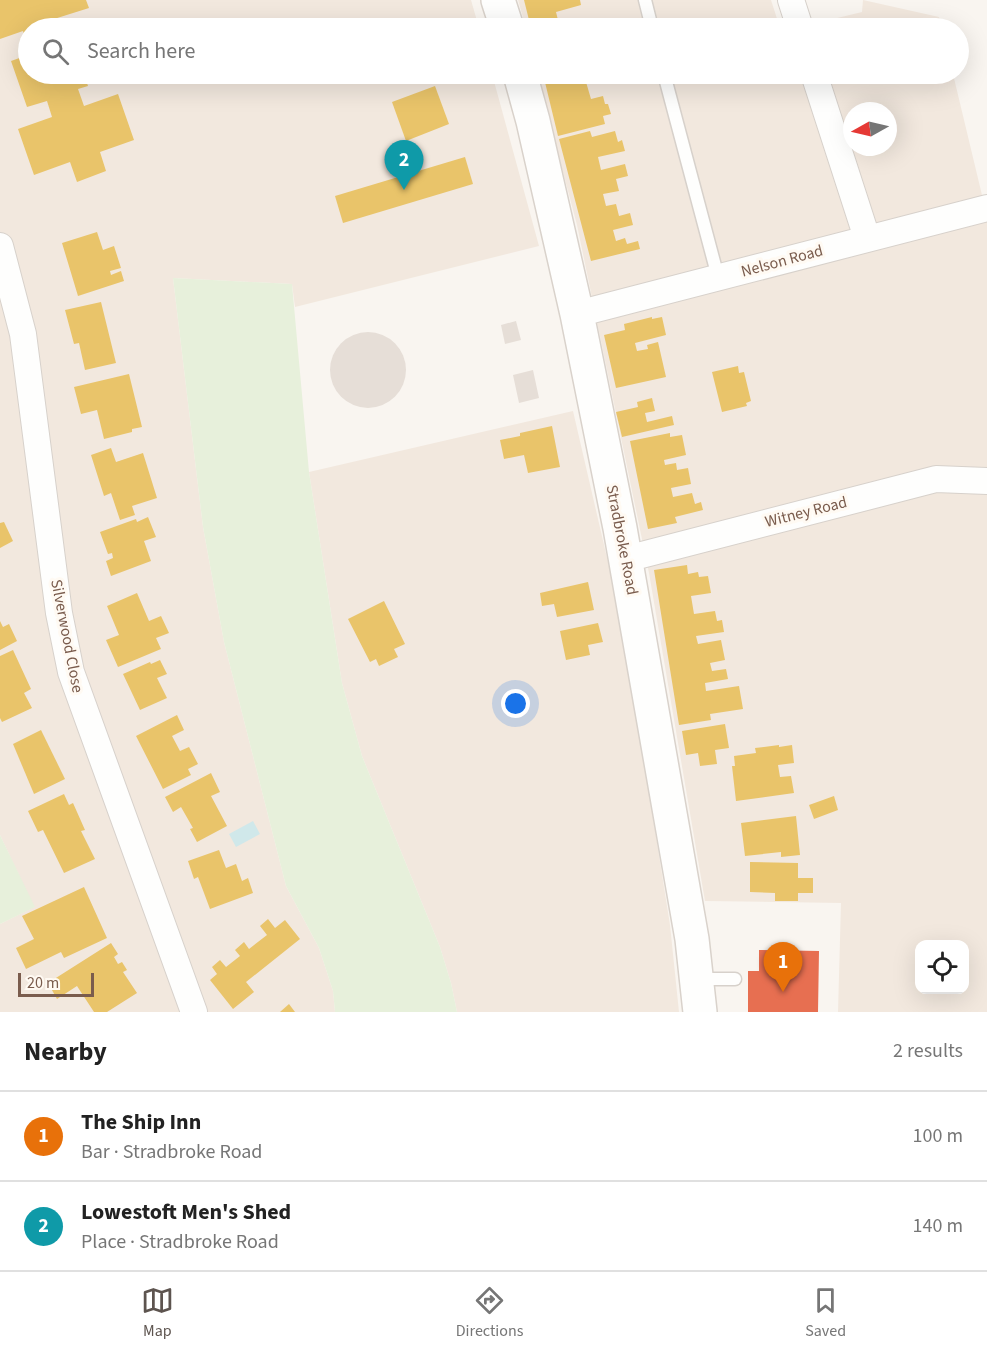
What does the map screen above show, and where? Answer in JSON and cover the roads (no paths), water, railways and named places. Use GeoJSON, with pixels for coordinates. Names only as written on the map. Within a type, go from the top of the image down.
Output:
{"type":"FeatureCollection","features":[{"type":"Feature","properties":{"kind":"main road"},"geometry":{"type":"LineString","coordinates":[[498,0],[504,18]]}},
{"type":"Feature","properties":{"kind":"main road","name":"Stradbroke Road"},"geometry":{"type":"LineString","coordinates":[[523,84],[577,314],[626,559],[690,927],[700,1012]]}},
{"type":"Feature","properties":{"kind":"street"},"geometry":{"type":"LineString","coordinates":[[791,0],[797,18]]}},
{"type":"Feature","properties":{"kind":"street"},"geometry":{"type":"LineString","coordinates":[[817,84],[867,238]]}},
{"type":"Feature","properties":{"kind":"street","name":"Nelson Road"},"geometry":{"type":"LineString","coordinates":[[577,314],[987,208]]}},
{"type":"Feature","properties":{"kind":"street","name":"Silverwood Close"},"geometry":{"type":"LineString","coordinates":[[0,246],[22,333],[59,613],[70,672],[194,1012]]}},
{"type":"Feature","properties":{"kind":"street","name":"Witney Road"},"geometry":{"type":"LineString","coordinates":[[626,559],[936,479],[987,482]]}},
{"type":"Feature","properties":{"kind":"lane"},"geometry":{"type":"LineString","coordinates":[[645,0],[650,18]]}},
{"type":"Feature","properties":{"kind":"lane"},"geometry":{"type":"LineString","coordinates":[[667,84],[718,277]]}},
{"type":"Feature","properties":{"kind":"lane"},"geometry":{"type":"LineString","coordinates":[[696,979],[735,979]]}},
{"type":"Feature","properties":{"kind":"water"},"geometry":{"type":"Polygon","coordinates":[[[253,821],[260,834],[236,847],[229,834],[253,821]]]}},
{"type":"Feature","properties":{"kind":"place","name":"Lowestoft Men's Shed"},"geometry":{"type":"Point","coordinates":[404,190]}},
{"type":"Feature","properties":{"kind":"place","name":"The Ship Inn"},"geometry":{"type":"Point","coordinates":[783,992]}}]}
